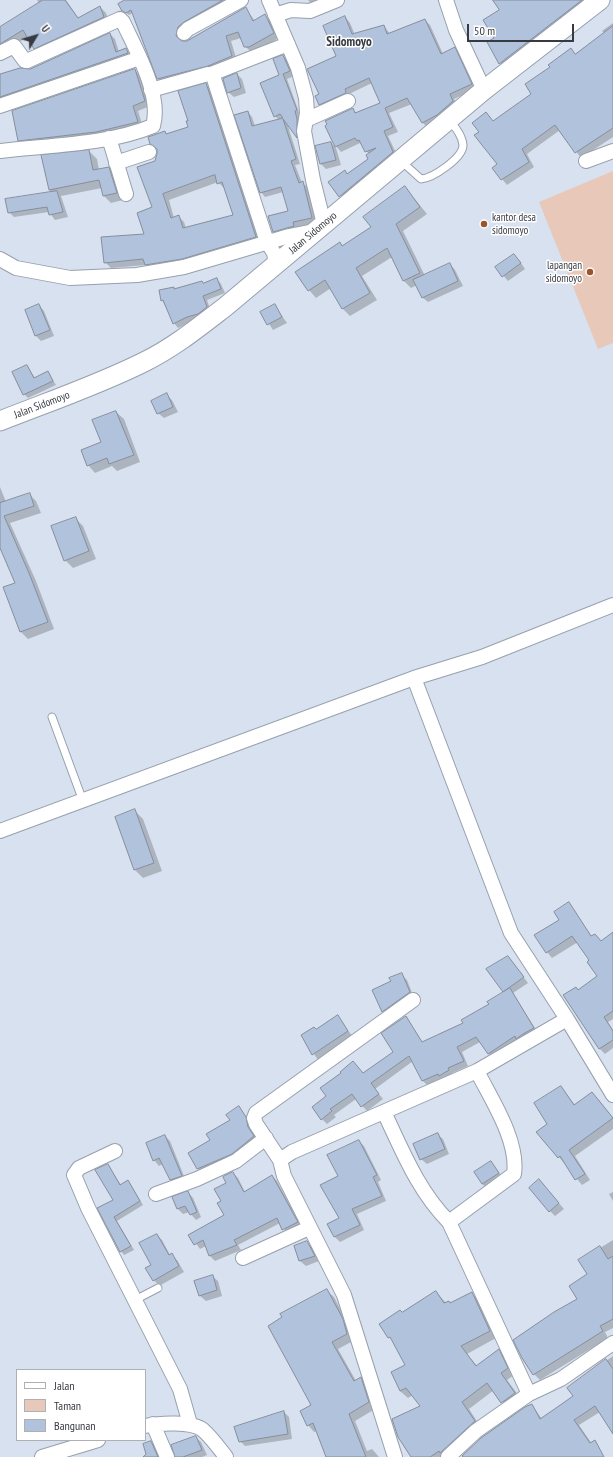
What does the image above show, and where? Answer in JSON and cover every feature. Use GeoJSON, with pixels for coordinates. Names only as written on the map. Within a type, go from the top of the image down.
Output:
{"type":"FeatureCollection","features":[{"type":"Feature","properties":{"kind":"main road","name":"Jalan Sidomoyo"},"geometry":{"type":"LineString","coordinates":[[0,421],[85,388],[145,362],[192,332],[401,161],[484,90],[600,0]]}},
{"type":"Feature","properties":{"kind":"street"},"geometry":{"type":"LineString","coordinates":[[184,33],[188,29],[241,0]]}},
{"type":"Feature","properties":{"kind":"street"},"geometry":{"type":"LineString","coordinates":[[0,259],[16,268],[70,278],[137,275],[184,267],[319,227],[304,131],[306,120],[306,98],[298,68],[269,0]]}},
{"type":"Feature","properties":{"kind":"street"},"geometry":{"type":"LineString","coordinates":[[276,15],[291,10],[310,10],[337,0]]}},
{"type":"Feature","properties":{"kind":"street"},"geometry":{"type":"LineString","coordinates":[[446,0],[456,30],[484,90]]}},
{"type":"Feature","properties":{"kind":"street"},"geometry":{"type":"LineString","coordinates":[[0,53],[14,46],[25,61],[27,61],[120,20],[123,22],[140,58],[151,90],[156,115],[153,126],[139,132],[109,138],[0,151]]}},
{"type":"Feature","properties":{"kind":"street"},"geometry":{"type":"LineString","coordinates":[[151,90],[211,74],[288,44]]}},
{"type":"Feature","properties":{"kind":"street"},"geometry":{"type":"LineString","coordinates":[[0,106],[140,58]]}},
{"type":"Feature","properties":{"kind":"street"},"geometry":{"type":"LineString","coordinates":[[211,74],[267,242],[274,253],[276,264]]}},
{"type":"Feature","properties":{"kind":"street"},"geometry":{"type":"LineString","coordinates":[[306,120],[348,101]]}},
{"type":"Feature","properties":{"kind":"street"},"geometry":{"type":"LineString","coordinates":[[109,138],[126,194]]}},
{"type":"Feature","properties":{"kind":"street"},"geometry":{"type":"LineString","coordinates":[[586,161],[613,150]]}},
{"type":"Feature","properties":{"kind":"street"},"geometry":{"type":"LineString","coordinates":[[116,163],[149,152]]}},
{"type":"Feature","properties":{"kind":"street"},"geometry":{"type":"LineString","coordinates":[[0,831],[414,678],[482,657],[613,605]]}},
{"type":"Feature","properties":{"kind":"street"},"geometry":{"type":"LineString","coordinates":[[414,678],[511,933],[567,1019],[613,1095]]}},
{"type":"Feature","properties":{"kind":"street"},"geometry":{"type":"LineString","coordinates":[[395,1457],[344,1295],[284,1176],[280,1160],[256,1124],[254,1118],[256,1113],[413,1000]]}},
{"type":"Feature","properties":{"kind":"street"},"geometry":{"type":"LineString","coordinates":[[280,1160],[292,1152],[477,1071],[567,1019]]}},
{"type":"Feature","properties":{"kind":"street"},"geometry":{"type":"LineString","coordinates":[[449,1222],[514,1174],[513,1152],[505,1126],[477,1071]]}},
{"type":"Feature","properties":{"kind":"street"},"geometry":{"type":"LineString","coordinates":[[384,1112],[414,1175],[428,1198],[449,1222],[529,1394]]}},
{"type":"Feature","properties":{"kind":"street"},"geometry":{"type":"LineString","coordinates":[[156,1194],[197,1179],[236,1161],[266,1138]]}},
{"type":"Feature","properties":{"kind":"street"},"geometry":{"type":"LineString","coordinates":[[115,1151],[79,1168],[74,1175],[88,1208],[180,1389],[190,1424]]}},
{"type":"Feature","properties":{"kind":"street"},"geometry":{"type":"LineString","coordinates":[[243,1258],[309,1228]]}},
{"type":"Feature","properties":{"kind":"street"},"geometry":{"type":"LineString","coordinates":[[448,1457],[476,1432],[529,1394],[561,1379],[613,1343]]}},
{"type":"Feature","properties":{"kind":"street"},"geometry":{"type":"LineString","coordinates":[[167,1457],[149,1425],[190,1424],[203,1430],[226,1457]]}},
{"type":"Feature","properties":{"kind":"street"},"geometry":{"type":"LineString","coordinates":[[42,1457],[95,1441]]}},
{"type":"Feature","properties":{"kind":"lane"},"geometry":{"type":"LineString","coordinates":[[401,161],[421,179],[432,177],[441,171],[459,154],[463,144],[458,131],[449,120]]}},
{"type":"Feature","properties":{"kind":"lane"},"geometry":{"type":"LineString","coordinates":[[52,717],[83,800]]}},
{"type":"Feature","properties":{"kind":"lane"},"geometry":{"type":"LineString","coordinates":[[135,1300],[158,1288]]}},
{"type":"Feature","properties":{"kind":"green space","name":"lapangan sidomoyo"},"geometry":{"type":"Polygon","coordinates":[[[613,171],[613,343],[598,349],[539,202],[613,171]]]}},
{"type":"Feature","properties":{"kind":"building"},"geometry":{"type":"Polygon","coordinates":[[[43,0],[65,0],[78,18],[100,6],[104,17],[34,49],[23,30],[0,44],[0,27],[43,0]]]}},
{"type":"Feature","properties":{"kind":"building"},"geometry":{"type":"Polygon","coordinates":[[[125,0],[223,0],[184,22],[178,27],[176,36],[182,41],[187,41],[246,7],[253,21],[265,14],[274,33],[249,47],[244,47],[238,32],[226,36],[232,56],[208,66],[157,79],[131,10],[126,13],[122,11],[118,4],[125,0]]]}},
{"type":"Feature","properties":{"kind":"building"},"geometry":{"type":"Polygon","coordinates":[[[493,0],[582,0],[499,64],[487,42],[494,38],[483,20],[499,10],[493,0]]]}},
{"type":"Feature","properties":{"kind":"building"},"geometry":{"type":"Polygon","coordinates":[[[345,16],[352,34],[384,25],[387,34],[425,19],[441,54],[455,47],[472,84],[450,94],[453,101],[437,115],[422,123],[407,98],[385,108],[393,127],[384,131],[393,152],[339,197],[328,182],[345,170],[347,174],[368,159],[366,155],[376,148],[365,152],[359,140],[357,141],[355,138],[335,147],[325,126],[327,124],[325,121],[353,108],[355,113],[380,103],[369,78],[345,89],[346,93],[319,105],[315,96],[319,94],[307,69],[336,56],[323,26],[345,16]]]}},
{"type":"Feature","properties":{"kind":"building"},"geometry":{"type":"Polygon","coordinates":[[[613,26],[613,128],[575,153],[555,125],[522,149],[529,162],[501,180],[492,168],[497,164],[474,135],[479,132],[472,123],[486,112],[493,121],[531,94],[525,84],[550,67],[548,65],[571,48],[575,54],[613,26]]]}},
{"type":"Feature","properties":{"kind":"building"},"geometry":{"type":"Polygon","coordinates":[[[110,33],[116,52],[126,48],[128,53],[0,97],[0,74],[20,68],[30,69],[110,33]]]}},
{"type":"Feature","properties":{"kind":"building"},"geometry":{"type":"Polygon","coordinates":[[[283,55],[290,71],[283,74],[297,110],[295,111],[297,119],[297,138],[283,119],[296,159],[291,161],[299,183],[303,181],[312,218],[293,222],[294,226],[273,232],[268,216],[288,211],[281,187],[260,193],[234,115],[248,111],[252,126],[283,118],[280,114],[274,117],[260,83],[279,75],[273,59],[283,55]]]}},
{"type":"Feature","properties":{"kind":"building"},"geometry":{"type":"Polygon","coordinates":[[[135,69],[145,101],[133,106],[138,122],[96,132],[18,141],[12,111],[135,69]]]}},
{"type":"Feature","properties":{"kind":"building"},"geometry":{"type":"Polygon","coordinates":[[[237,73],[241,88],[227,93],[223,79],[237,73]]]}},
{"type":"Feature","properties":{"kind":"building"},"geometry":{"type":"Polygon","coordinates":[[[206,83],[256,237],[182,259],[145,265],[143,259],[104,263],[101,237],[144,234],[137,213],[152,207],[137,167],[155,161],[157,149],[150,144],[148,137],[165,131],[166,134],[188,127],[186,121],[188,121],[178,91],[206,83]],[[215,175],[163,194],[171,218],[179,215],[183,228],[233,215],[222,182],[217,184],[215,175]]]}},
{"type":"Feature","properties":{"kind":"building"},"geometry":{"type":"Polygon","coordinates":[[[331,142],[336,160],[320,164],[315,146],[331,142]]]}},
{"type":"Feature","properties":{"kind":"building"},"geometry":{"type":"Polygon","coordinates":[[[89,150],[93,170],[109,167],[117,193],[103,196],[99,180],[49,190],[41,155],[89,150]]]}},
{"type":"Feature","properties":{"kind":"building"},"geometry":{"type":"Polygon","coordinates":[[[405,186],[420,207],[396,224],[420,273],[403,281],[387,248],[356,268],[370,293],[342,309],[325,280],[308,291],[295,272],[340,242],[342,246],[371,227],[363,217],[405,186]]]}},
{"type":"Feature","properties":{"kind":"building"},"geometry":{"type":"Polygon","coordinates":[[[57,191],[63,212],[49,215],[47,207],[8,213],[5,199],[57,191]]]}},
{"type":"Feature","properties":{"kind":"building"},"geometry":{"type":"Polygon","coordinates":[[[514,254],[521,263],[502,277],[495,267],[514,254]]]}},
{"type":"Feature","properties":{"kind":"building"},"geometry":{"type":"Polygon","coordinates":[[[450,263],[458,281],[422,298],[413,280],[450,263]]]}},
{"type":"Feature","properties":{"kind":"building"},"geometry":{"type":"Polygon","coordinates":[[[217,278],[221,289],[203,296],[207,307],[198,314],[187,317],[173,324],[163,300],[161,301],[159,290],[174,287],[174,289],[202,281],[203,283],[217,278]]]}},
{"type":"Feature","properties":{"kind":"building"},"geometry":{"type":"Polygon","coordinates":[[[39,304],[50,330],[35,336],[25,310],[39,304]]]}},
{"type":"Feature","properties":{"kind":"building"},"geometry":{"type":"Polygon","coordinates":[[[275,304],[282,317],[267,325],[260,312],[275,304]]]}},
{"type":"Feature","properties":{"kind":"building"},"geometry":{"type":"Polygon","coordinates":[[[27,365],[34,378],[48,371],[53,381],[23,395],[12,372],[27,365]]]}},
{"type":"Feature","properties":{"kind":"building"},"geometry":{"type":"Polygon","coordinates":[[[167,393],[173,407],[157,414],[151,401],[167,393]]]}},
{"type":"Feature","properties":{"kind":"building"},"geometry":{"type":"Polygon","coordinates":[[[116,411],[134,455],[109,464],[107,458],[87,466],[81,450],[101,442],[92,420],[116,411]]]}},
{"type":"Feature","properties":{"kind":"building"},"geometry":{"type":"Polygon","coordinates":[[[30,493],[34,506],[4,516],[29,573],[48,622],[20,632],[3,587],[15,583],[0,548],[0,503],[30,493]]]}},
{"type":"Feature","properties":{"kind":"building"},"geometry":{"type":"Polygon","coordinates":[[[76,517],[89,551],[64,561],[51,526],[76,517]]]}},
{"type":"Feature","properties":{"kind":"building"},"geometry":{"type":"Polygon","coordinates":[[[135,809],[154,863],[134,870],[115,817],[135,809]]]}},
{"type":"Feature","properties":{"kind":"building"},"geometry":{"type":"Polygon","coordinates":[[[569,902],[591,936],[595,934],[601,941],[613,932],[613,1011],[604,1017],[613,1031],[613,1040],[599,1049],[563,995],[576,987],[578,990],[597,976],[587,962],[589,960],[572,936],[546,953],[534,935],[559,920],[554,912],[569,902]]]}},
{"type":"Feature","properties":{"kind":"building"},"geometry":{"type":"Polygon","coordinates":[[[508,956],[524,977],[503,992],[486,969],[508,956]]]}},
{"type":"Feature","properties":{"kind":"building"},"geometry":{"type":"Polygon","coordinates":[[[402,973],[410,992],[382,1012],[372,990],[391,981],[389,978],[402,973]]]}},
{"type":"Feature","properties":{"kind":"building"},"geometry":{"type":"Polygon","coordinates":[[[510,988],[534,1028],[516,1039],[515,1036],[488,1054],[476,1037],[457,1047],[464,1061],[448,1068],[449,1070],[439,1076],[438,1074],[422,1081],[409,1056],[371,1083],[379,1094],[361,1107],[352,1094],[330,1109],[332,1111],[321,1120],[312,1107],[326,1096],[320,1088],[341,1073],[340,1072],[353,1061],[363,1073],[393,1052],[381,1033],[406,1016],[422,1042],[463,1023],[461,1020],[489,1004],[487,1002],[510,988]]]}},
{"type":"Feature","properties":{"kind":"building"},"geometry":{"type":"Polygon","coordinates":[[[338,1015],[348,1031],[312,1055],[301,1035],[314,1027],[316,1029],[338,1015]]]}},
{"type":"Feature","properties":{"kind":"building"},"geometry":{"type":"Polygon","coordinates":[[[561,1086],[574,1105],[592,1092],[613,1118],[569,1150],[585,1174],[575,1180],[560,1156],[558,1158],[536,1132],[547,1124],[534,1103],[561,1086]]]}},
{"type":"Feature","properties":{"kind":"building"},"geometry":{"type":"Polygon","coordinates":[[[239,1106],[246,1117],[248,1127],[254,1136],[232,1154],[197,1169],[188,1153],[210,1140],[206,1134],[230,1120],[226,1115],[239,1106]]]}},
{"type":"Feature","properties":{"kind":"building"},"geometry":{"type":"Polygon","coordinates":[[[438,1133],[445,1149],[420,1160],[413,1144],[438,1133]]]}},
{"type":"Feature","properties":{"kind":"building"},"geometry":{"type":"Polygon","coordinates":[[[165,1135],[182,1176],[170,1180],[159,1158],[153,1161],[146,1143],[165,1135]]]}},
{"type":"Feature","properties":{"kind":"building"},"geometry":{"type":"Polygon","coordinates":[[[359,1140],[377,1175],[373,1177],[382,1196],[352,1209],[360,1225],[334,1237],[327,1224],[339,1218],[320,1185],[338,1176],[327,1155],[359,1140]]]}},
{"type":"Feature","properties":{"kind":"building"},"geometry":{"type":"Polygon","coordinates":[[[491,1161],[499,1173],[482,1184],[474,1172],[491,1161]]]}},
{"type":"Feature","properties":{"kind":"building"},"geometry":{"type":"Polygon","coordinates":[[[108,1164],[120,1185],[128,1180],[140,1201],[114,1217],[131,1246],[120,1252],[97,1208],[113,1200],[95,1170],[108,1164]]]}},
{"type":"Feature","properties":{"kind":"building"},"geometry":{"type":"Polygon","coordinates":[[[233,1172],[244,1192],[272,1175],[298,1222],[282,1230],[277,1218],[234,1240],[237,1245],[209,1256],[203,1240],[194,1245],[188,1235],[224,1215],[217,1203],[221,1201],[214,1189],[226,1183],[223,1177],[233,1172]]]}},
{"type":"Feature","properties":{"kind":"building"},"geometry":{"type":"Polygon","coordinates":[[[539,1179],[559,1203],[549,1212],[529,1188],[539,1179]]]}},
{"type":"Feature","properties":{"kind":"building"},"geometry":{"type":"Polygon","coordinates":[[[188,1191],[197,1212],[190,1215],[185,1206],[177,1209],[172,1197],[188,1191]]]}},
{"type":"Feature","properties":{"kind":"building"},"geometry":{"type":"Polygon","coordinates":[[[157,1234],[169,1255],[172,1253],[179,1266],[153,1281],[145,1268],[151,1265],[139,1243],[157,1234]]]}},
{"type":"Feature","properties":{"kind":"building"},"geometry":{"type":"Polygon","coordinates":[[[307,1241],[315,1256],[299,1261],[294,1246],[307,1241]]]}},
{"type":"Feature","properties":{"kind":"building"},"geometry":{"type":"Polygon","coordinates":[[[600,1246],[608,1259],[613,1256],[613,1319],[600,1326],[603,1331],[533,1375],[513,1340],[554,1312],[577,1299],[569,1286],[587,1274],[578,1260],[600,1246]]]}},
{"type":"Feature","properties":{"kind":"building"},"geometry":{"type":"Polygon","coordinates":[[[213,1275],[217,1290],[199,1296],[194,1281],[213,1275]]]}},
{"type":"Feature","properties":{"kind":"building"},"geometry":{"type":"Polygon","coordinates":[[[327,1289],[343,1319],[347,1334],[332,1342],[354,1381],[361,1377],[369,1402],[349,1414],[366,1457],[326,1457],[313,1423],[307,1426],[300,1411],[311,1405],[268,1326],[282,1317],[280,1314],[327,1289]]]}},
{"type":"Feature","properties":{"kind":"building"},"geometry":{"type":"Polygon","coordinates":[[[436,1291],[444,1303],[449,1301],[450,1303],[472,1292],[490,1331],[461,1346],[476,1366],[499,1349],[508,1368],[501,1373],[515,1393],[501,1403],[487,1383],[462,1402],[475,1421],[440,1453],[439,1451],[430,1457],[411,1457],[398,1437],[392,1419],[420,1406],[406,1388],[400,1391],[391,1372],[405,1365],[390,1337],[388,1338],[379,1324],[400,1310],[402,1312],[436,1291]]]}},
{"type":"Feature","properties":{"kind":"building"},"geometry":{"type":"Polygon","coordinates":[[[606,1359],[613,1369],[613,1434],[595,1406],[574,1420],[590,1443],[595,1440],[604,1457],[462,1456],[481,1438],[525,1407],[532,1404],[540,1419],[573,1396],[567,1388],[606,1359]]]}},
{"type":"Feature","properties":{"kind":"building"},"geometry":{"type":"Polygon","coordinates":[[[284,1411],[288,1434],[239,1442],[234,1427],[284,1411]]]}},
{"type":"Feature","properties":{"kind":"building"},"geometry":{"type":"Polygon","coordinates":[[[196,1436],[202,1450],[183,1457],[175,1457],[171,1445],[196,1436]]]}},
{"type":"Feature","properties":{"kind":"building"},"geometry":{"type":"Polygon","coordinates":[[[151,1441],[158,1457],[143,1457],[146,1454],[143,1444],[151,1441]]]}},
{"type":"Feature","properties":{"kind":"place","name":"kantor desa sidomoyo"},"geometry":{"type":"Point","coordinates":[484,224]}},
{"type":"Feature","properties":{"kind":"place","name":"lapangan sidomoyo"},"geometry":{"type":"Point","coordinates":[590,272]}},
{"type":"Feature","properties":{"kind":"district","name":"Sidomoyo"},"geometry":{"type":"Point","coordinates":[349,42]}}]}
